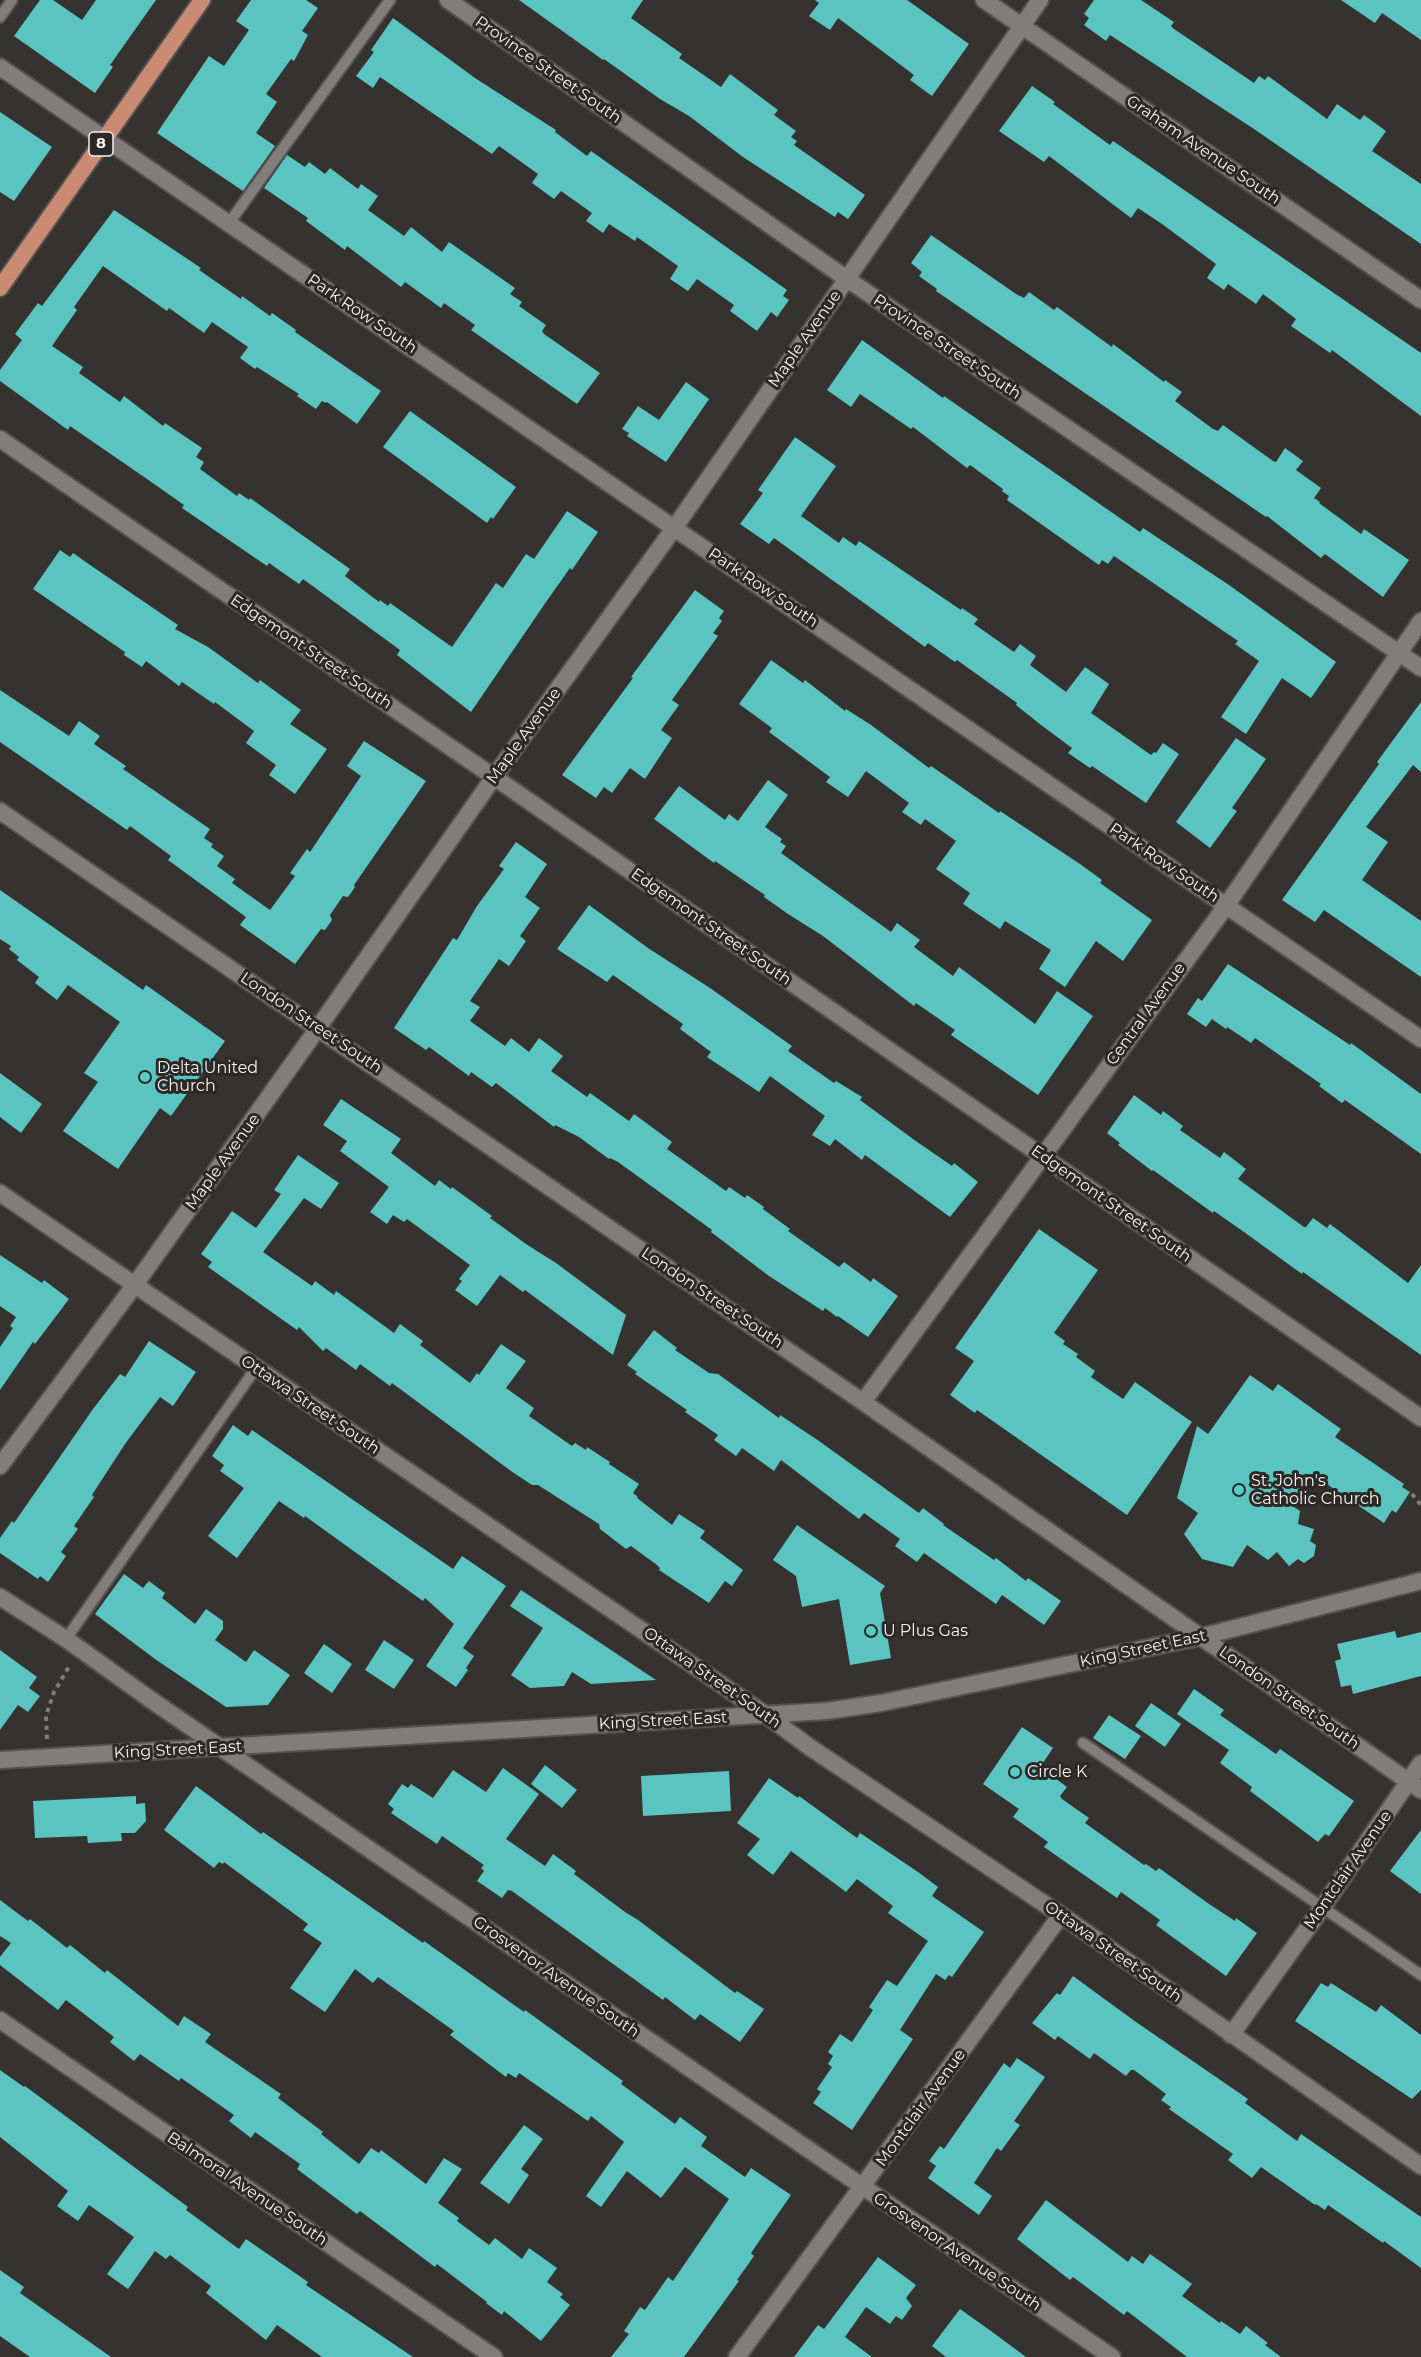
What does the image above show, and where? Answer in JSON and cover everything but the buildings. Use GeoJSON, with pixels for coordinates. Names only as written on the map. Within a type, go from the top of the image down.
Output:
{"type":"FeatureCollection","features":[{"type":"Feature","properties":{"kind":"main road","name":"8"},"geometry":{"type":"LineString","coordinates":[[0,288],[202,0]]}},
{"type":"Feature","properties":{"kind":"street","name":"Province Street South"},"geometry":{"type":"LineString","coordinates":[[448,0],[847,279],[1421,668]]}},
{"type":"Feature","properties":{"kind":"street","name":"Graham Avenue South"},"geometry":{"type":"LineString","coordinates":[[984,0],[1421,300]]}},
{"type":"Feature","properties":{"kind":"street","name":"Maple Avenue"},"geometry":{"type":"LineString","coordinates":[[0,1466],[134,1286],[494,777],[675,527],[1040,0]]}},
{"type":"Feature","properties":{"kind":"street","name":"Park Row South"},"geometry":{"type":"LineString","coordinates":[[0,67],[675,527],[1421,1040]]}},
{"type":"Feature","properties":{"kind":"street","name":"Edgemont Street South"},"geometry":{"type":"LineString","coordinates":[[0,439],[494,777],[1421,1418]]}},
{"type":"Feature","properties":{"kind":"street","name":"Central Avenue"},"geometry":{"type":"LineString","coordinates":[[863,1402],[1226,906],[1421,621]]}},
{"type":"Feature","properties":{"kind":"street","name":"London Street South"},"geometry":{"type":"LineString","coordinates":[[0,811],[863,1402],[1415,1785]]}},
{"type":"Feature","properties":{"kind":"street","name":"Ottawa Street South"},"geometry":{"type":"LineString","coordinates":[[1,1195],[766,1715],[811,1748],[1061,1915],[1421,2166]]}},
{"type":"Feature","properties":{"kind":"street","name":"King Street East"},"geometry":{"type":"LineString","coordinates":[[0,1760],[827,1710],[880,1703],[1200,1637],[1421,1581]]}},
{"type":"Feature","properties":{"kind":"street","name":"Grosvenor Avenue South"},"geometry":{"type":"LineString","coordinates":[[0,1597],[66,1639],[862,2188],[1112,2357]]}},
{"type":"Feature","properties":{"kind":"street","name":"Montclair Avenue"},"geometry":{"type":"LineString","coordinates":[[1231,2035],[1322,1908],[1415,1785],[1421,1764]]}},
{"type":"Feature","properties":{"kind":"street","name":"Montclair Avenue"},"geometry":{"type":"LineString","coordinates":[[737,2357],[1061,1915]]}},
{"type":"Feature","properties":{"kind":"street","name":"Balmoral Avenue South"},"geometry":{"type":"LineString","coordinates":[[0,2020],[494,2357]]}},
{"type":"Feature","properties":{"kind":"lane"},"geometry":{"type":"LineString","coordinates":[[0,17],[12,0]]}},
{"type":"Feature","properties":{"kind":"lane"},"geometry":{"type":"LineString","coordinates":[[230,223],[390,0]]}},
{"type":"Feature","properties":{"kind":"lane"},"geometry":{"type":"LineString","coordinates":[[66,1639],[256,1368]]}},
{"type":"Feature","properties":{"kind":"lane"},"geometry":{"type":"LineString","coordinates":[[1083,1743],[1421,1976]]}},
{"type":"Feature","properties":{"kind":"path"},"geometry":{"type":"LineString","coordinates":[[1412,1494],[1421,1505]]}},
{"type":"Feature","properties":{"kind":"path"},"geometry":{"type":"LineString","coordinates":[[48,1758],[46,1716],[54,1692],[81,1650]]}},
{"type":"Feature","properties":{"kind":"place","name":"Delta United Church"},"geometry":{"type":"Point","coordinates":[145,1077]}},
{"type":"Feature","properties":{"kind":"place","name":"St. John's Catholic Church"},"geometry":{"type":"Point","coordinates":[1239,1490]}},
{"type":"Feature","properties":{"kind":"place","name":"U Plus Gas"},"geometry":{"type":"Point","coordinates":[871,1631]}},
{"type":"Feature","properties":{"kind":"place","name":"Circle K"},"geometry":{"type":"Point","coordinates":[1015,1772]}}]}
